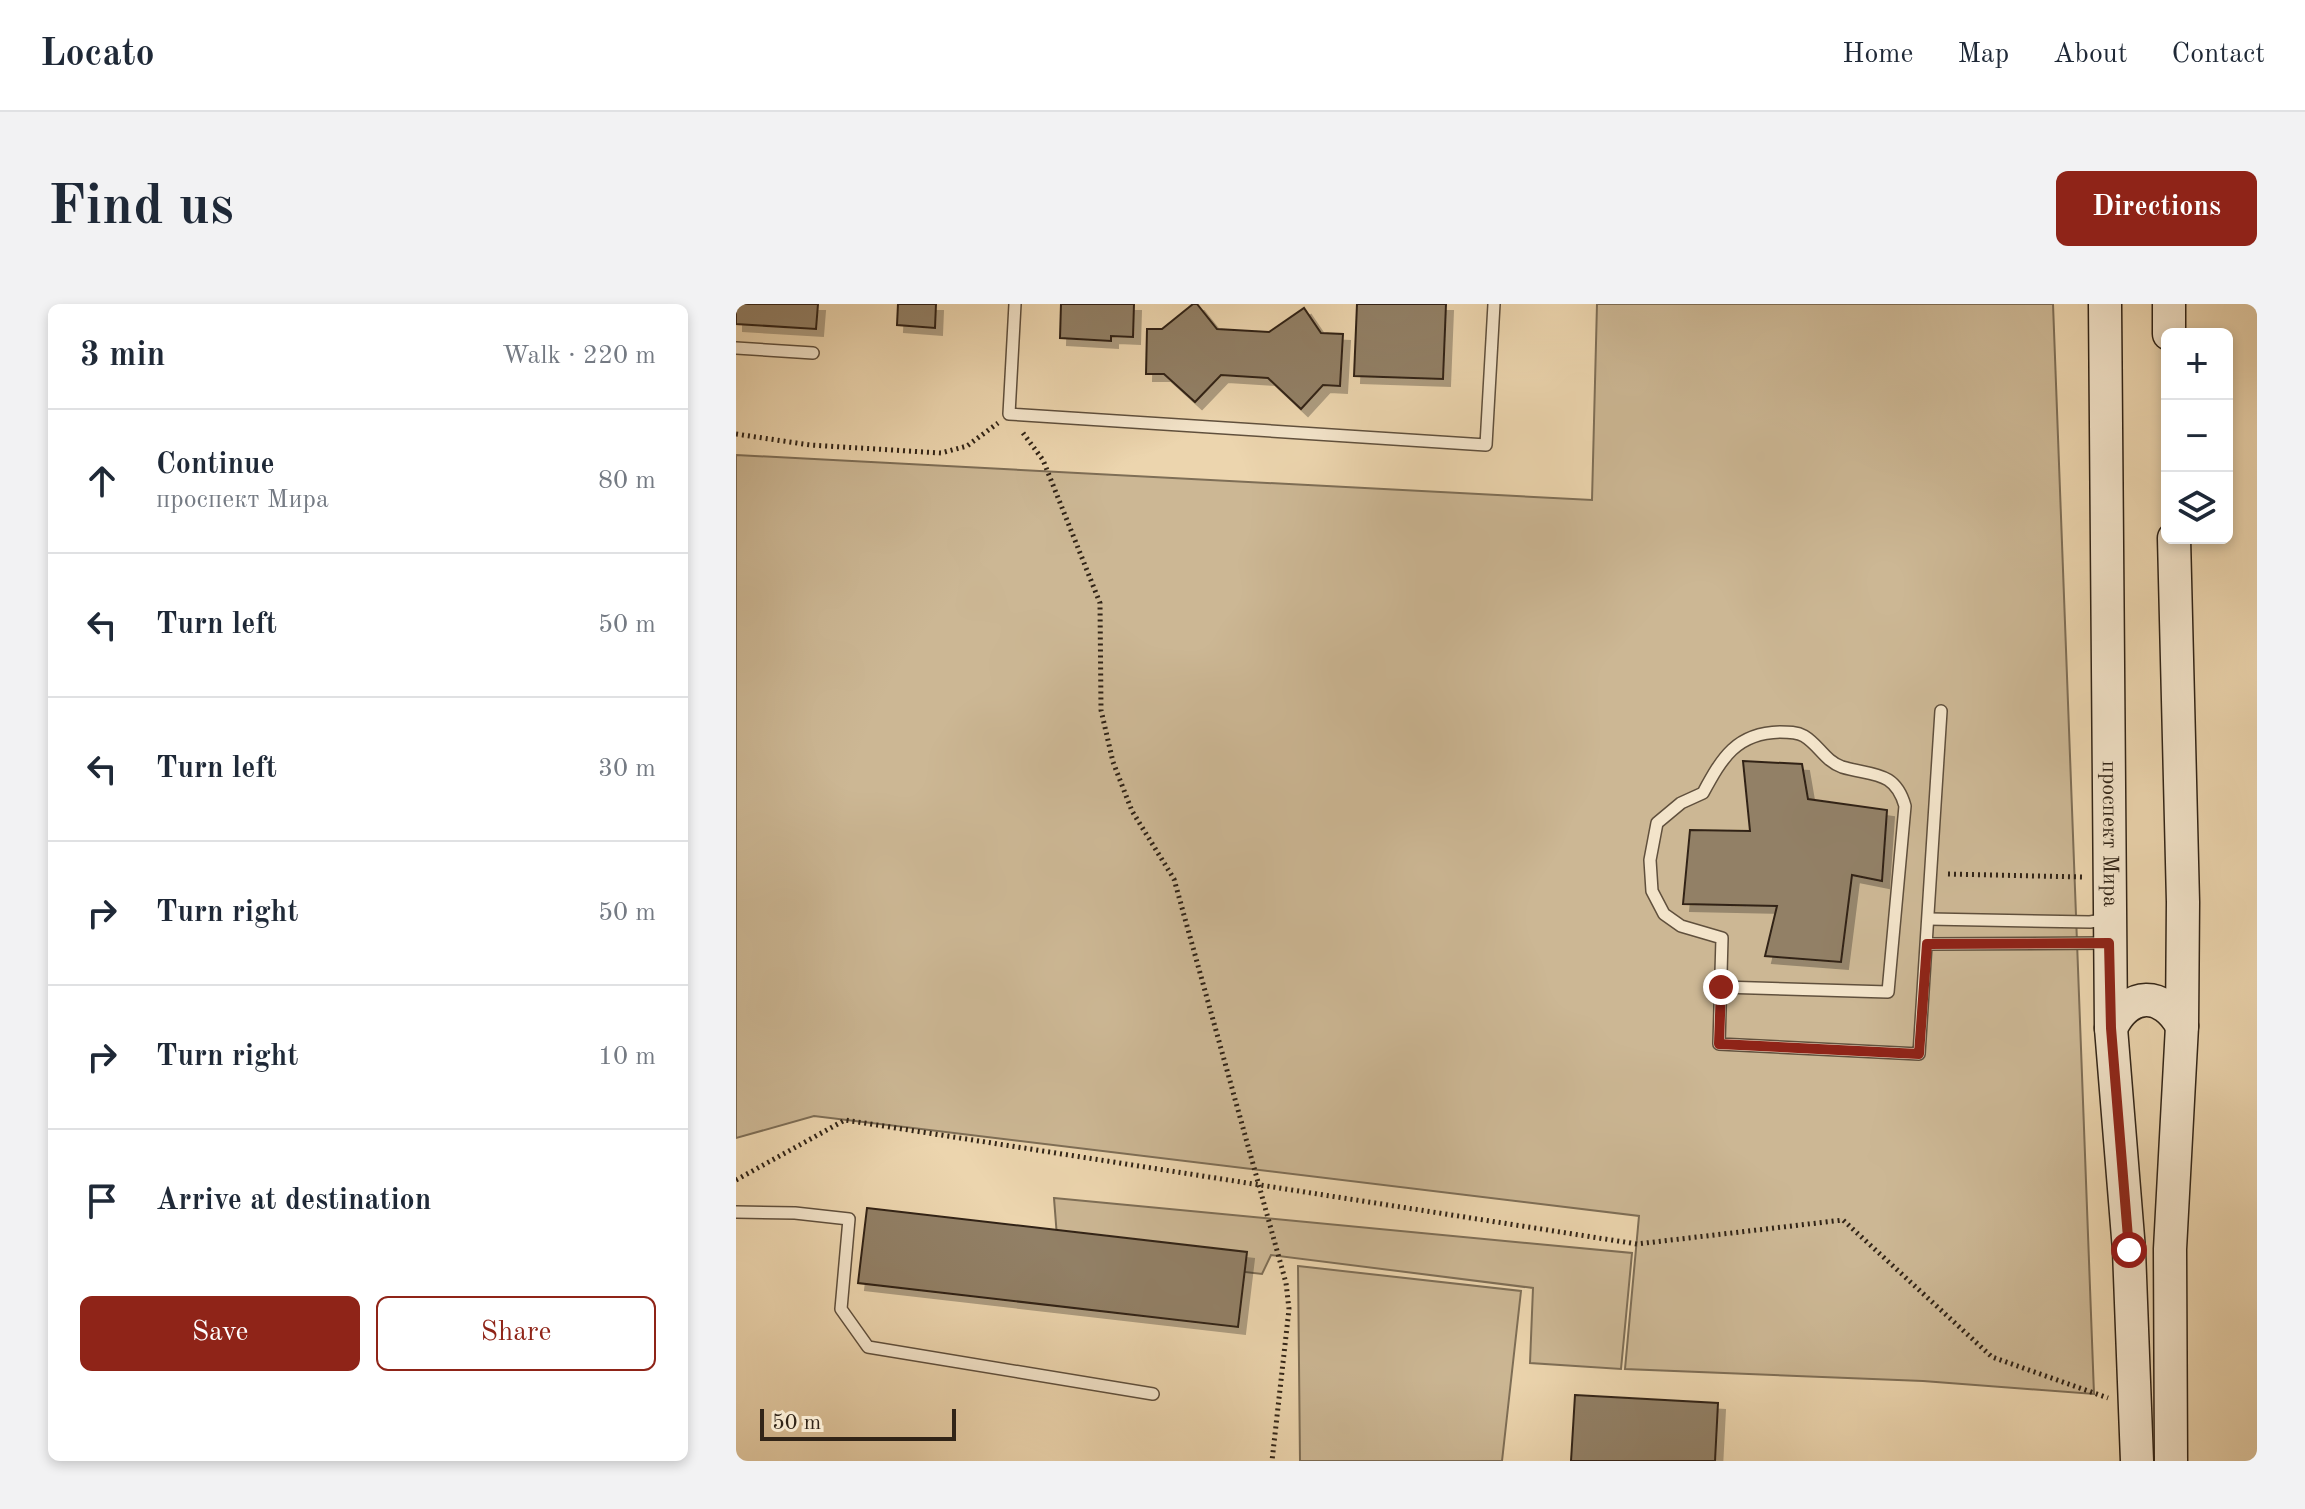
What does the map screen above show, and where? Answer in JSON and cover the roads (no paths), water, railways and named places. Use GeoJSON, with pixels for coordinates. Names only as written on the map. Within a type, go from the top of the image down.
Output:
{"type":"FeatureCollection","features":[{"type":"Feature","properties":{"kind":"main road","name":"проспект Мира"},"geometry":{"type":"LineString","coordinates":[[2105,304],[2111,1028],[2129,1250],[2125,1403],[2137,1461]]}},
{"type":"Feature","properties":{"kind":"main road"},"geometry":{"type":"LineString","coordinates":[[2169,304],[2169,328]]}},
{"type":"Feature","properties":{"kind":"main road"},"geometry":{"type":"LineString","coordinates":[[2171,1461],[2170,1249],[2182,1026],[2183,902],[2174,544]]}},
{"type":"Feature","properties":{"kind":"main road"},"geometry":{"type":"LineString","coordinates":[[2111,1028],[2118,1014],[2130,1003],[2146,1000],[2162,1003],[2174,1012],[2182,1026]]}},
{"type":"Feature","properties":{"kind":"lane"},"geometry":{"type":"LineString","coordinates":[[1015,304],[1009,414],[1486,445],[1494,304]]}},
{"type":"Feature","properties":{"kind":"lane"},"geometry":{"type":"LineString","coordinates":[[736,348],[813,353]]}},
{"type":"Feature","properties":{"kind":"lane"},"geometry":{"type":"LineString","coordinates":[[1721,987],[1888,992],[1905,806],[1901,792],[1887,778],[1842,767],[1826,759],[1803,735],[1768,732],[1742,741],[1716,767],[1703,793],[1681,803],[1657,823],[1650,860],[1652,891],[1664,914],[1681,926],[1722,938],[1719,1044],[1919,1054],[1941,711]]}},
{"type":"Feature","properties":{"kind":"lane"},"geometry":{"type":"LineString","coordinates":[[1929,919],[2090,922],[2109,931]]}},
{"type":"Feature","properties":{"kind":"lane"},"geometry":{"type":"LineString","coordinates":[[1927,944],[2109,931]]}},
{"type":"Feature","properties":{"kind":"lane"},"geometry":{"type":"LineString","coordinates":[[736,1212],[795,1213],[849,1219],[841,1309],[868,1347],[1153,1394]]}}]}
